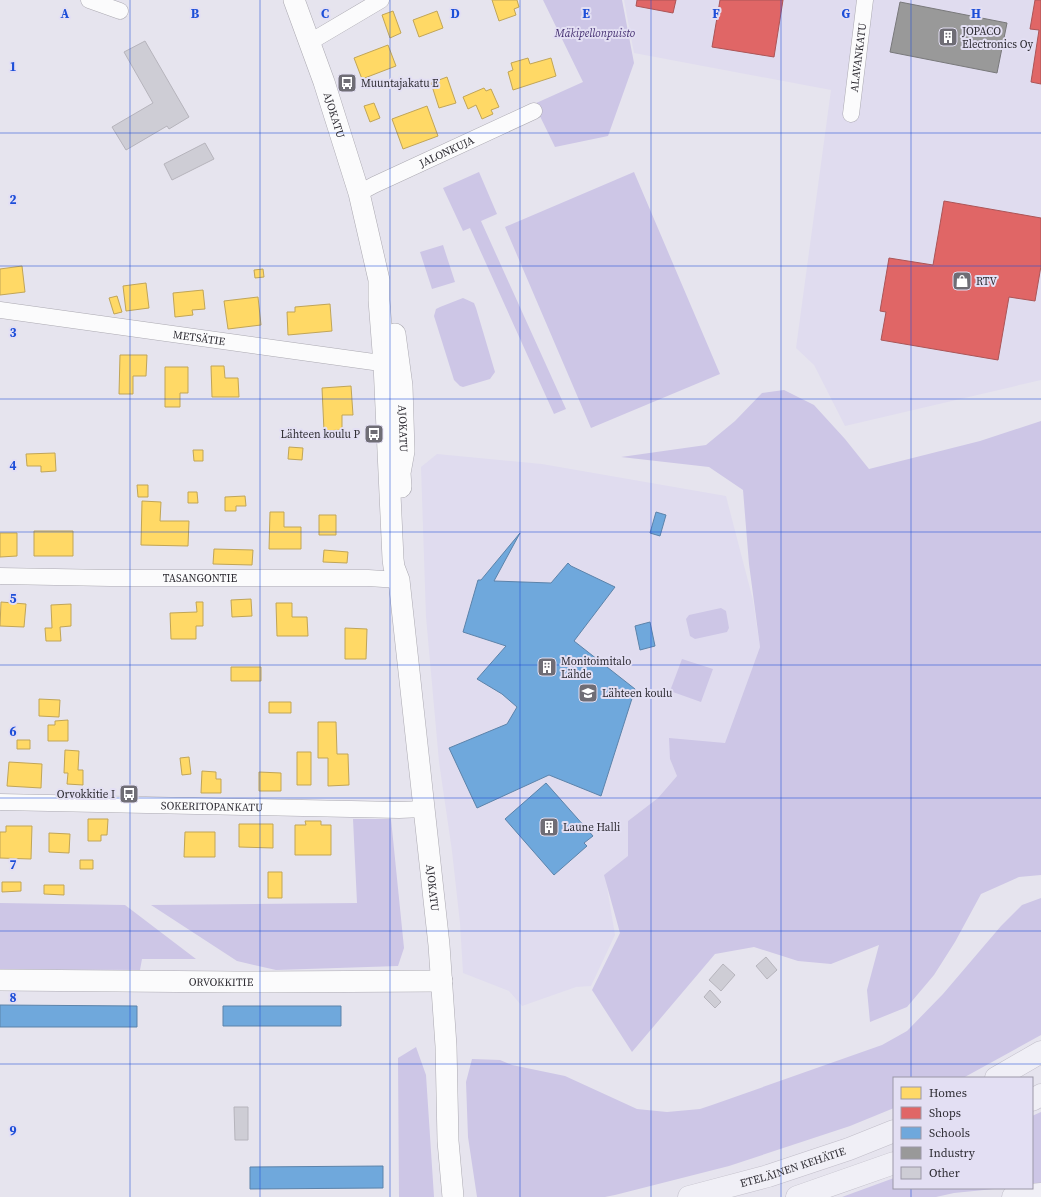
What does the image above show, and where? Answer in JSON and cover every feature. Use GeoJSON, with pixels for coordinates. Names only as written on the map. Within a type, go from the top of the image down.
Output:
{"type":"FeatureCollection","features":[{"type":"Feature","properties":{"kind":"highway"},"geometry":{"type":"LineString","coordinates":[[998,1077],[1041,1052]]}},
{"type":"Feature","properties":{"kind":"highway"},"geometry":{"type":"LineString","coordinates":[[1012,1077],[1041,1063]]}},
{"type":"Feature","properties":{"kind":"highway","name":"ETELÄINEN KEHÄTIE"},"geometry":{"type":"LineString","coordinates":[[689,1197],[768,1176],[849,1149],[893,1131]]}},
{"type":"Feature","properties":{"kind":"highway"},"geometry":{"type":"LineString","coordinates":[[797,1197],[893,1163]]}},
{"type":"Feature","properties":{"kind":"highway"},"geometry":{"type":"LineString","coordinates":[[1013,1197],[1041,1194]]}},
{"type":"Feature","properties":{"kind":"street"},"geometry":{"type":"LineString","coordinates":[[89,0],[120,11]]}},
{"type":"Feature","properties":{"kind":"street","name":"AJOKATU"},"geometry":{"type":"LineString","coordinates":[[294,0],[324,82],[359,193],[379,280],[379,300],[391,364],[402,386],[404,451],[400,472],[404,568],[399,580],[442,981],[446,1046],[447,1111],[454,1197]]}},
{"type":"Feature","properties":{"kind":"street"},"geometry":{"type":"LineString","coordinates":[[310,42],[381,0]]}},
{"type":"Feature","properties":{"kind":"street","name":"ALAVANKATU"},"geometry":{"type":"LineString","coordinates":[[851,114],[865,0]]}},
{"type":"Feature","properties":{"kind":"street","name":"JALONKUJA"},"geometry":{"type":"LineString","coordinates":[[359,193],[534,111]]}},
{"type":"Feature","properties":{"kind":"street","name":"METSÄTIE"},"geometry":{"type":"LineString","coordinates":[[0,310],[391,364]]}},
{"type":"Feature","properties":{"kind":"street","name":"TASANGONTIE"},"geometry":{"type":"LineString","coordinates":[[0,576],[110,578],[368,578],[399,580]]}},
{"type":"Feature","properties":{"kind":"street","name":"SOKERITOPANKATU"},"geometry":{"type":"LineString","coordinates":[[0,802],[391,810],[424,809]]}},
{"type":"Feature","properties":{"kind":"street","name":"ORVOKKITIE"},"geometry":{"type":"LineString","coordinates":[[0,980],[228,982],[442,981]]}},
{"type":"Feature","properties":{"kind":"shaded area"},"geometry":{"type":"Polygon","coordinates":[[[624,0],[1041,0],[1041,380],[845,426],[814,365],[796,348],[831,90],[634,53],[624,0]]]}},
{"type":"Feature","properties":{"kind":"shaded area","name":"Lähteen koulu"},"geometry":{"type":"Polygon","coordinates":[[[437,454],[542,464],[726,496],[753,600],[760,647],[725,743],[670,759],[677,776],[658,798],[628,821],[628,857],[605,875],[615,935],[591,986],[576,987],[522,1006],[509,991],[463,973],[460,923],[452,851],[439,762],[426,617],[421,467],[437,454]]]}},
{"type":"Feature","properties":{"kind":"green space","name":"Mäkipellonpuisto"},"geometry":{"type":"Polygon","coordinates":[[[543,0],[622,0],[634,63],[608,136],[555,147],[534,104],[583,82],[543,0]]]}},
{"type":"Feature","properties":{"kind":"green space"},"geometry":{"type":"Polygon","coordinates":[[[479,172],[497,214],[481,221],[566,409],[554,414],[470,228],[463,231],[443,188],[479,172]]]}},
{"type":"Feature","properties":{"kind":"green space"},"geometry":{"type":"Polygon","coordinates":[[[634,172],[720,374],[591,428],[505,227],[634,172]]]}},
{"type":"Feature","properties":{"kind":"green space"},"geometry":{"type":"Polygon","coordinates":[[[443,245],[455,282],[432,289],[420,252],[443,245]]]}},
{"type":"Feature","properties":{"kind":"green space"},"geometry":{"type":"Polygon","coordinates":[[[463,298],[474,303],[495,372],[490,379],[463,387],[454,380],[434,316],[436,309],[463,298]]]}},
{"type":"Feature","properties":{"kind":"green space"},"geometry":{"type":"Polygon","coordinates":[[[784,390],[814,405],[845,439],[869,469],[980,441],[1041,421],[1041,875],[1019,877],[981,894],[955,942],[934,975],[907,1007],[870,1022],[867,990],[879,945],[831,964],[798,961],[754,947],[715,954],[632,1052],[592,990],[620,933],[604,875],[628,856],[628,821],[658,798],[677,776],[670,759],[669,738],[725,743],[760,647],[749,564],[743,490],[709,467],[621,457],[706,445],[735,421],[762,393],[784,390]]]}},
{"type":"Feature","properties":{"kind":"green space"},"geometry":{"type":"Polygon","coordinates":[[[721,608],[726,611],[729,628],[727,632],[695,639],[690,636],[686,619],[689,615],[721,608]]]}},
{"type":"Feature","properties":{"kind":"green space"},"geometry":{"type":"Polygon","coordinates":[[[682,659],[713,669],[701,702],[670,691],[682,659]]]}},
{"type":"Feature","properties":{"kind":"green space"},"geometry":{"type":"Polygon","coordinates":[[[353,819],[391,819],[404,948],[398,966],[276,970],[237,961],[151,905],[357,903],[353,819]]]}},
{"type":"Feature","properties":{"kind":"green space"},"geometry":{"type":"Polygon","coordinates":[[[1041,898],[1041,1035],[965,1077],[893,1077],[893,1108],[850,1126],[729,1166],[615,1195],[605,1197],[477,1197],[468,1137],[466,1082],[472,1059],[500,1060],[512,1065],[565,1076],[637,1109],[667,1112],[700,1109],[882,1045],[907,1031],[943,994],[1001,926],[1022,905],[1041,898]]]}},
{"type":"Feature","properties":{"kind":"green space"},"geometry":{"type":"Polygon","coordinates":[[[0,903],[125,905],[196,959],[142,959],[140,970],[0,969],[0,903]]]}},
{"type":"Feature","properties":{"kind":"green space"},"geometry":{"type":"Polygon","coordinates":[[[416,1047],[426,1075],[434,1197],[399,1197],[398,1058],[416,1047]]]}},
{"type":"Feature","properties":{"kind":"green space"},"geometry":{"type":"Polygon","coordinates":[[[1041,1112],[1041,1184],[1033,1185],[1033,1116],[1041,1112]]]}},
{"type":"Feature","properties":{"kind":"green space"},"geometry":{"type":"Polygon","coordinates":[[[893,1178],[893,1189],[994,1189],[954,1193],[936,1197],[842,1197],[893,1178]]]}},
{"type":"Feature","properties":{"kind":"building: Homes"},"geometry":{"type":"Polygon","coordinates":[[[492,0],[517,0],[519,7],[514,9],[516,15],[499,21],[492,0]]]}},
{"type":"Feature","properties":{"kind":"building: Homes"},"geometry":{"type":"Polygon","coordinates":[[[393,11],[401,33],[390,38],[382,15],[393,11]]]}},
{"type":"Feature","properties":{"kind":"building: Homes"},"geometry":{"type":"Polygon","coordinates":[[[437,11],[443,28],[419,37],[413,20],[437,11]]]}},
{"type":"Feature","properties":{"kind":"building: Homes"},"geometry":{"type":"Polygon","coordinates":[[[388,45],[396,66],[362,79],[354,58],[388,45]]]}},
{"type":"Feature","properties":{"kind":"building: Homes"},"geometry":{"type":"Polygon","coordinates":[[[528,58],[530,64],[551,58],[556,76],[513,90],[508,72],[513,70],[511,63],[528,58]]]}},
{"type":"Feature","properties":{"kind":"building: Homes"},"geometry":{"type":"Polygon","coordinates":[[[447,77],[456,103],[439,108],[431,83],[447,77]]]}},
{"type":"Feature","properties":{"kind":"building: Homes"},"geometry":{"type":"Polygon","coordinates":[[[484,88],[486,91],[491,89],[499,107],[491,110],[493,114],[482,119],[476,105],[468,109],[463,97],[484,88]]]}},
{"type":"Feature","properties":{"kind":"building: Homes"},"geometry":{"type":"Polygon","coordinates":[[[374,103],[380,118],[370,122],[364,106],[374,103]]]}},
{"type":"Feature","properties":{"kind":"building: Homes"},"geometry":{"type":"Polygon","coordinates":[[[427,106],[438,136],[403,149],[392,119],[427,106]]]}},
{"type":"Feature","properties":{"kind":"building: Homes"},"geometry":{"type":"Polygon","coordinates":[[[22,266],[25,292],[0,295],[0,269],[22,266]]]}},
{"type":"Feature","properties":{"kind":"building: Homes"},"geometry":{"type":"Polygon","coordinates":[[[263,269],[264,277],[255,278],[254,270],[263,269]]]}},
{"type":"Feature","properties":{"kind":"building: Homes"},"geometry":{"type":"Polygon","coordinates":[[[146,283],[149,308],[126,311],[123,286],[146,283]]]}},
{"type":"Feature","properties":{"kind":"building: Homes"},"geometry":{"type":"Polygon","coordinates":[[[203,290],[205,309],[192,310],[193,315],[175,317],[173,293],[203,290]]]}},
{"type":"Feature","properties":{"kind":"building: Homes"},"geometry":{"type":"Polygon","coordinates":[[[117,296],[122,312],[114,314],[109,298],[117,296]]]}},
{"type":"Feature","properties":{"kind":"building: Homes"},"geometry":{"type":"Polygon","coordinates":[[[258,297],[261,325],[228,329],[224,301],[258,297]]]}},
{"type":"Feature","properties":{"kind":"building: Homes"},"geometry":{"type":"Polygon","coordinates":[[[330,304],[332,331],[288,335],[287,312],[295,312],[295,307],[330,304]]]}},
{"type":"Feature","properties":{"kind":"building: Homes"},"geometry":{"type":"Polygon","coordinates":[[[120,355],[147,355],[146,376],[133,376],[133,394],[119,394],[120,355]]]}},
{"type":"Feature","properties":{"kind":"building: Homes"},"geometry":{"type":"Polygon","coordinates":[[[211,366],[224,366],[225,378],[238,378],[239,397],[212,397],[211,366]]]}},
{"type":"Feature","properties":{"kind":"building: Homes"},"geometry":{"type":"Polygon","coordinates":[[[165,367],[188,367],[188,393],[180,393],[180,407],[165,407],[165,367]]]}},
{"type":"Feature","properties":{"kind":"building: Homes"},"geometry":{"type":"Polygon","coordinates":[[[351,386],[353,415],[342,415],[342,430],[324,431],[322,388],[351,386]]]}},
{"type":"Feature","properties":{"kind":"building: Homes"},"geometry":{"type":"Polygon","coordinates":[[[289,447],[303,448],[302,460],[288,459],[289,447]]]}},
{"type":"Feature","properties":{"kind":"building: Homes"},"geometry":{"type":"Polygon","coordinates":[[[193,450],[203,450],[203,461],[194,461],[193,450]]]}},
{"type":"Feature","properties":{"kind":"building: Homes"},"geometry":{"type":"Polygon","coordinates":[[[55,453],[56,471],[41,472],[41,466],[27,466],[26,454],[55,453]]]}},
{"type":"Feature","properties":{"kind":"building: Homes"},"geometry":{"type":"Polygon","coordinates":[[[137,485],[148,485],[148,497],[138,497],[137,485]]]}},
{"type":"Feature","properties":{"kind":"building: Homes"},"geometry":{"type":"Polygon","coordinates":[[[188,492],[197,492],[198,503],[188,503],[188,492]]]}},
{"type":"Feature","properties":{"kind":"building: Homes"},"geometry":{"type":"Polygon","coordinates":[[[245,496],[246,506],[236,506],[236,511],[225,511],[225,497],[245,496]]]}},
{"type":"Feature","properties":{"kind":"building: Homes"},"geometry":{"type":"Polygon","coordinates":[[[142,501],[161,502],[160,521],[189,521],[188,546],[141,545],[142,501]]]}},
{"type":"Feature","properties":{"kind":"building: Homes"},"geometry":{"type":"Polygon","coordinates":[[[270,512],[284,512],[284,527],[301,527],[301,549],[269,549],[270,512]]]}},
{"type":"Feature","properties":{"kind":"building: Homes"},"geometry":{"type":"Polygon","coordinates":[[[319,515],[336,515],[336,535],[319,535],[319,515]]]}},
{"type":"Feature","properties":{"kind":"building: Homes"},"geometry":{"type":"Polygon","coordinates":[[[34,531],[73,531],[73,556],[34,556],[34,531]]]}},
{"type":"Feature","properties":{"kind":"building: Homes"},"geometry":{"type":"Polygon","coordinates":[[[0,533],[17,533],[17,556],[0,557],[0,533]]]}},
{"type":"Feature","properties":{"kind":"building: Homes"},"geometry":{"type":"Polygon","coordinates":[[[214,549],[253,550],[252,565],[213,564],[214,549]]]}},
{"type":"Feature","properties":{"kind":"building: Homes"},"geometry":{"type":"Polygon","coordinates":[[[324,550],[348,552],[347,563],[323,562],[324,550]]]}},
{"type":"Feature","properties":{"kind":"building: Homes"},"geometry":{"type":"Polygon","coordinates":[[[251,599],[252,616],[232,617],[231,600],[251,599]]]}},
{"type":"Feature","properties":{"kind":"building: Homes"},"geometry":{"type":"Polygon","coordinates":[[[1,602],[26,604],[24,627],[0,626],[1,602]]]}},
{"type":"Feature","properties":{"kind":"building: Homes"},"geometry":{"type":"Polygon","coordinates":[[[196,602],[203,602],[203,626],[196,626],[196,639],[171,639],[170,613],[197,612],[196,602]]]}},
{"type":"Feature","properties":{"kind":"building: Homes"},"geometry":{"type":"Polygon","coordinates":[[[276,603],[292,603],[292,617],[307,617],[308,636],[277,636],[276,603]]]}},
{"type":"Feature","properties":{"kind":"building: Homes"},"geometry":{"type":"Polygon","coordinates":[[[71,604],[71,626],[60,627],[61,641],[46,641],[45,628],[52,628],[51,605],[71,604]]]}},
{"type":"Feature","properties":{"kind":"building: Homes"},"geometry":{"type":"Polygon","coordinates":[[[345,628],[367,629],[366,659],[345,659],[345,628]]]}},
{"type":"Feature","properties":{"kind":"building: Homes"},"geometry":{"type":"Polygon","coordinates":[[[231,667],[261,667],[261,681],[231,681],[231,667]]]}},
{"type":"Feature","properties":{"kind":"building: Homes"},"geometry":{"type":"Polygon","coordinates":[[[39,699],[60,700],[59,717],[39,716],[39,699]]]}},
{"type":"Feature","properties":{"kind":"building: Homes"},"geometry":{"type":"Polygon","coordinates":[[[269,702],[291,702],[291,713],[269,713],[269,702]]]}},
{"type":"Feature","properties":{"kind":"building: Homes"},"geometry":{"type":"Polygon","coordinates":[[[68,720],[68,741],[48,741],[48,725],[55,725],[55,721],[68,720]]]}},
{"type":"Feature","properties":{"kind":"building: Homes"},"geometry":{"type":"Polygon","coordinates":[[[318,722],[336,722],[337,754],[348,754],[349,785],[328,786],[328,758],[318,758],[318,722]]]}},
{"type":"Feature","properties":{"kind":"building: Homes"},"geometry":{"type":"Polygon","coordinates":[[[17,740],[30,740],[30,749],[17,749],[17,740]]]}},
{"type":"Feature","properties":{"kind":"building: Homes"},"geometry":{"type":"Polygon","coordinates":[[[65,750],[79,751],[78,770],[83,770],[83,785],[67,784],[68,773],[64,773],[65,750]]]}},
{"type":"Feature","properties":{"kind":"building: Homes"},"geometry":{"type":"Polygon","coordinates":[[[297,752],[311,752],[311,785],[297,785],[297,752]]]}},
{"type":"Feature","properties":{"kind":"building: Homes"},"geometry":{"type":"Polygon","coordinates":[[[189,757],[191,774],[182,775],[180,758],[189,757]]]}},
{"type":"Feature","properties":{"kind":"building: Homes"},"geometry":{"type":"Polygon","coordinates":[[[9,762],[42,764],[41,788],[7,786],[9,762]]]}},
{"type":"Feature","properties":{"kind":"building: Homes"},"geometry":{"type":"Polygon","coordinates":[[[202,771],[216,772],[216,779],[221,779],[221,793],[201,793],[202,771]]]}},
{"type":"Feature","properties":{"kind":"building: Homes"},"geometry":{"type":"Polygon","coordinates":[[[259,772],[281,773],[281,791],[259,791],[259,772]]]}},
{"type":"Feature","properties":{"kind":"building: Homes"},"geometry":{"type":"Polygon","coordinates":[[[88,819],[108,819],[107,835],[101,835],[101,841],[88,841],[88,819]]]}},
{"type":"Feature","properties":{"kind":"building: Homes"},"geometry":{"type":"Polygon","coordinates":[[[305,821],[321,821],[321,825],[331,825],[331,855],[295,855],[295,825],[306,825],[305,821]]]}},
{"type":"Feature","properties":{"kind":"building: Homes"},"geometry":{"type":"Polygon","coordinates":[[[239,824],[273,824],[273,848],[239,847],[239,824]]]}},
{"type":"Feature","properties":{"kind":"building: Homes"},"geometry":{"type":"Polygon","coordinates":[[[6,826],[32,826],[31,859],[0,858],[0,832],[6,832],[6,826]]]}},
{"type":"Feature","properties":{"kind":"building: Homes"},"geometry":{"type":"Polygon","coordinates":[[[185,832],[215,832],[215,857],[184,857],[185,832]]]}},
{"type":"Feature","properties":{"kind":"building: Homes"},"geometry":{"type":"Polygon","coordinates":[[[49,833],[70,834],[69,853],[49,852],[49,833]]]}},
{"type":"Feature","properties":{"kind":"building: Homes"},"geometry":{"type":"Polygon","coordinates":[[[80,860],[93,860],[93,869],[80,869],[80,860]]]}},
{"type":"Feature","properties":{"kind":"building: Homes"},"geometry":{"type":"Polygon","coordinates":[[[268,872],[282,872],[282,898],[268,898],[268,872]]]}},
{"type":"Feature","properties":{"kind":"building: Homes"},"geometry":{"type":"Polygon","coordinates":[[[2,882],[21,882],[21,891],[2,892],[2,882]]]}},
{"type":"Feature","properties":{"kind":"building: Homes"},"geometry":{"type":"Polygon","coordinates":[[[44,885],[64,885],[64,895],[44,894],[44,885]]]}},
{"type":"Feature","properties":{"kind":"building: Shops"},"geometry":{"type":"Polygon","coordinates":[[[637,0],[676,0],[673,13],[636,6],[637,0]]]}},
{"type":"Feature","properties":{"kind":"building: Shops"},"geometry":{"type":"Polygon","coordinates":[[[720,0],[783,0],[774,57],[712,47],[720,0]]]}},
{"type":"Feature","properties":{"kind":"building: Shops"},"geometry":{"type":"Polygon","coordinates":[[[1035,0],[1041,0],[1041,84],[1031,82],[1039,30],[1030,29],[1035,0]]]}},
{"type":"Feature","properties":{"kind":"building: Shops","name":"RTV"},"geometry":{"type":"Polygon","coordinates":[[[944,201],[1041,218],[1041,266],[1035,301],[1009,297],[998,360],[881,340],[886,312],[880,311],[889,258],[933,265],[944,201]]]}},
{"type":"Feature","properties":{"kind":"building: Schools"},"geometry":{"type":"Polygon","coordinates":[[[656,512],[666,515],[660,536],[650,533],[656,512]]]}},
{"type":"Feature","properties":{"kind":"building: Schools","name":"Monitoimitalo Lähde"},"geometry":{"type":"Polygon","coordinates":[[[520,533],[494,581],[551,583],[568,563],[571,566],[615,587],[574,641],[635,689],[601,796],[549,775],[477,808],[449,748],[507,724],[517,707],[502,694],[477,679],[506,646],[463,632],[478,580],[481,580],[520,533]]]}},
{"type":"Feature","properties":{"kind":"building: Schools"},"geometry":{"type":"Polygon","coordinates":[[[650,622],[655,646],[640,650],[635,626],[650,622]]]}},
{"type":"Feature","properties":{"kind":"building: Schools","name":"Laune Halli"},"geometry":{"type":"Polygon","coordinates":[[[546,783],[593,836],[584,843],[587,846],[554,875],[505,819],[546,783]]]}},
{"type":"Feature","properties":{"kind":"building: Schools"},"geometry":{"type":"Polygon","coordinates":[[[0,1005],[137,1006],[137,1027],[0,1027],[0,1005]]]}},
{"type":"Feature","properties":{"kind":"building: Schools"},"geometry":{"type":"Polygon","coordinates":[[[223,1006],[341,1006],[341,1026],[223,1026],[223,1006]]]}},
{"type":"Feature","properties":{"kind":"building: Schools"},"geometry":{"type":"Polygon","coordinates":[[[383,1166],[383,1188],[250,1189],[250,1167],[383,1166]]]}},
{"type":"Feature","properties":{"kind":"building: Industry","name":"JOPACO Electronics Oy"},"geometry":{"type":"Polygon","coordinates":[[[900,2],[1007,23],[997,73],[890,52],[900,2]]]}},
{"type":"Feature","properties":{"kind":"building: Other"},"geometry":{"type":"Polygon","coordinates":[[[145,41],[189,117],[169,129],[167,126],[126,150],[112,127],[153,103],[124,52],[145,41]]]}},
{"type":"Feature","properties":{"kind":"building: Other"},"geometry":{"type":"Polygon","coordinates":[[[205,143],[214,159],[172,180],[164,164],[205,143]]]}},
{"type":"Feature","properties":{"kind":"building: Other"},"geometry":{"type":"Polygon","coordinates":[[[766,957],[777,970],[767,979],[756,966],[766,957]]]}},
{"type":"Feature","properties":{"kind":"building: Other"},"geometry":{"type":"Polygon","coordinates":[[[723,964],[735,975],[721,991],[709,980],[723,964]]]}},
{"type":"Feature","properties":{"kind":"building: Other"},"geometry":{"type":"Polygon","coordinates":[[[710,990],[721,1002],[715,1008],[704,997],[710,990]]]}},
{"type":"Feature","properties":{"kind":"building: Other"},"geometry":{"type":"Polygon","coordinates":[[[234,1107],[248,1107],[248,1140],[235,1140],[234,1107]]]}},
{"type":"Feature","properties":{"kind":"place","name":"JOPACO Electronics Oy"},"geometry":{"type":"Point","coordinates":[948,37]}},
{"type":"Feature","properties":{"kind":"place","name":"Muuntajakatu E"},"geometry":{"type":"Point","coordinates":[347,83]}},
{"type":"Feature","properties":{"kind":"place","name":"RTV"},"geometry":{"type":"Point","coordinates":[962,281]}},
{"type":"Feature","properties":{"kind":"place","name":"Lähteen koulu P"},"geometry":{"type":"Point","coordinates":[374,434]}},
{"type":"Feature","properties":{"kind":"place","name":"Monitoimitalo Lähde"},"geometry":{"type":"Point","coordinates":[547,667]}},
{"type":"Feature","properties":{"kind":"place","name":"Lähteen koulu"},"geometry":{"type":"Point","coordinates":[588,693]}},
{"type":"Feature","properties":{"kind":"place","name":"Orvokkitie I"},"geometry":{"type":"Point","coordinates":[129,794]}},
{"type":"Feature","properties":{"kind":"place","name":"Laune Halli"},"geometry":{"type":"Point","coordinates":[549,827]}}]}
